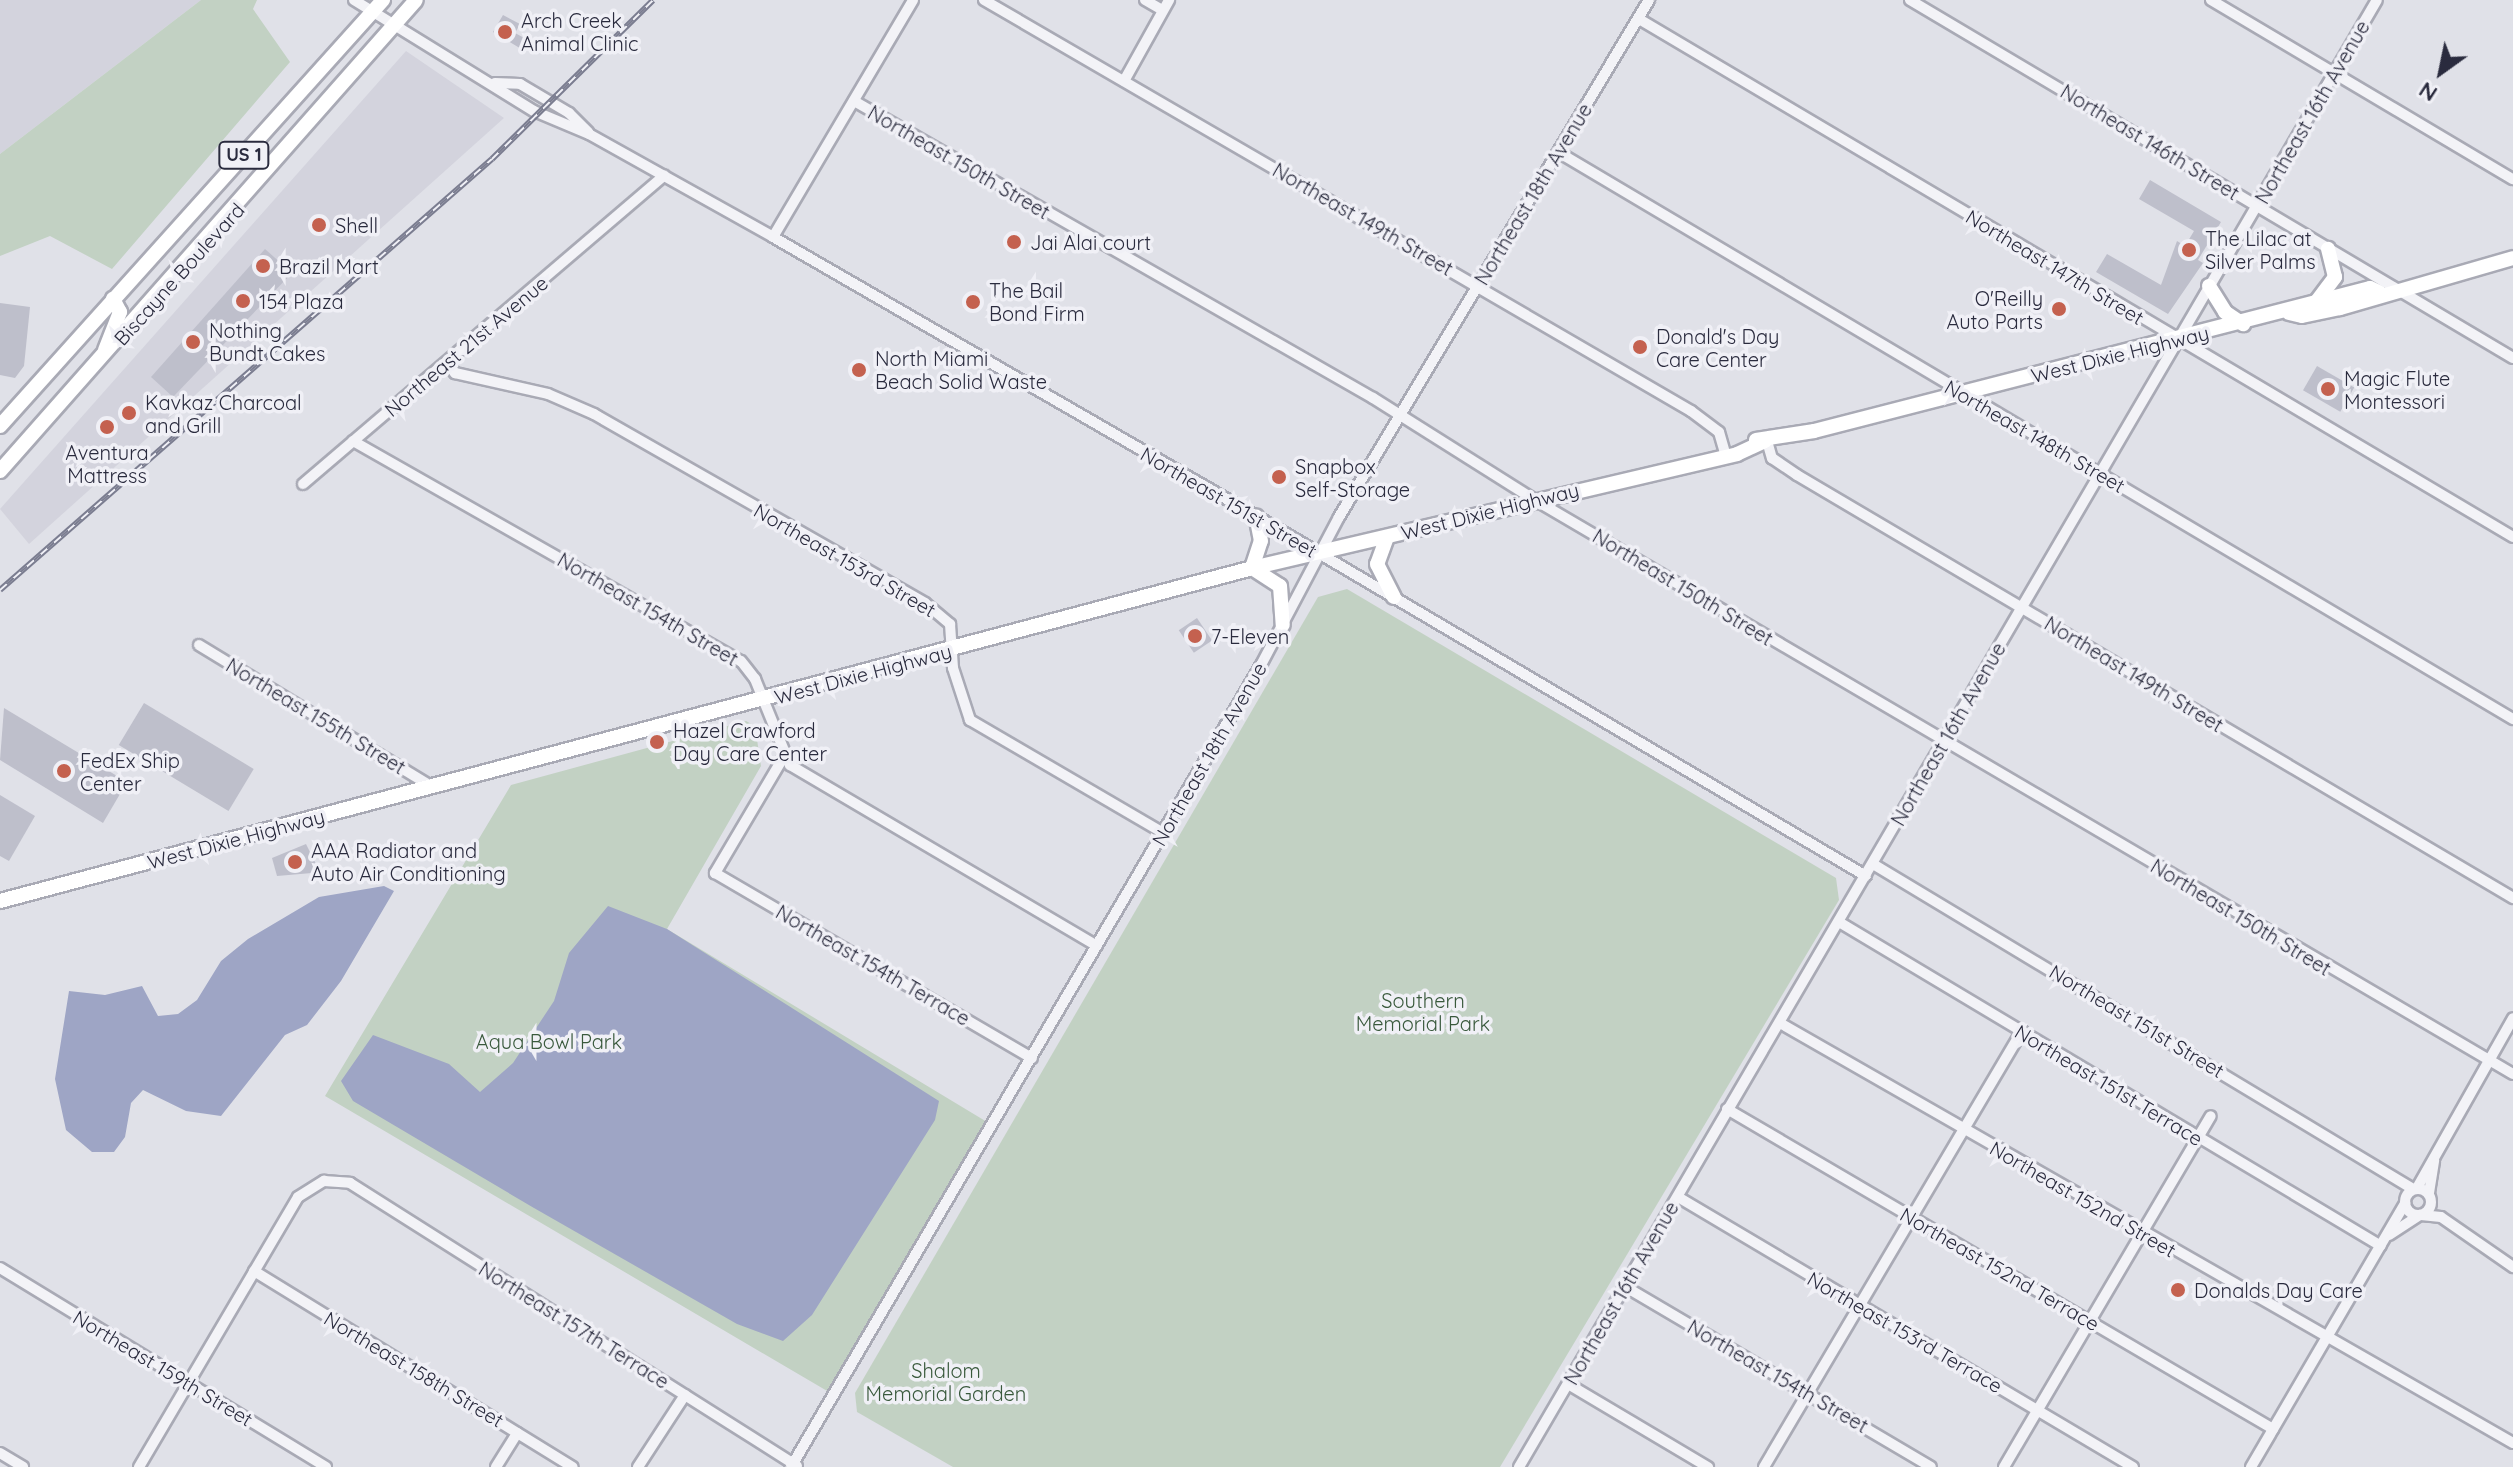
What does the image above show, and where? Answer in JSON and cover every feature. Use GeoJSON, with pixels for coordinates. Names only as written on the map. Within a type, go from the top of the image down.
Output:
{"type":"FeatureCollection","features":[{"type":"Feature","properties":{"kind":"main road","name":"Biscayne Boulevard"},"geometry":{"type":"LineString","coordinates":[[0,471],[99,363],[416,0]]}},
{"type":"Feature","properties":{"kind":"main road","name":"Biscayne Boulevard"},"geometry":{"type":"LineString","coordinates":[[0,426],[378,5]]}},
{"type":"Feature","properties":{"kind":"main road"},"geometry":{"type":"LineString","coordinates":[[2317,301],[2335,277],[2328,249]]}},
{"type":"Feature","properties":{"kind":"main road","name":"West Dixie Highway"},"geometry":{"type":"LineString","coordinates":[[2289,313],[2327,311],[2373,299],[2386,290],[2513,258]]}},
{"type":"Feature","properties":{"kind":"main road"},"geometry":{"type":"LineString","coordinates":[[2209,286],[2225,312],[2243,324]]}},
{"type":"Feature","properties":{"kind":"main road","name":"West Dixie Highway"},"geometry":{"type":"LineString","coordinates":[[0,901],[1252,568],[2289,313],[2317,301],[2370,288],[2386,290]]}},
{"type":"Feature","properties":{"kind":"main road"},"geometry":{"type":"LineString","coordinates":[[99,363],[120,312],[113,299]]}},
{"type":"Feature","properties":{"kind":"main road"},"geometry":{"type":"LineString","coordinates":[[1256,516],[1261,541],[1252,568],[1280,586],[1283,625]]}},
{"type":"Feature","properties":{"kind":"main road"},"geometry":{"type":"LineString","coordinates":[[1387,537],[1377,564],[1394,597]]}},
{"type":"Feature","properties":{"kind":"street","name":"Northeast 151st Street"},"geometry":{"type":"LineString","coordinates":[[354,0],[378,5],[395,25],[495,83],[561,126],[589,134],[773,237],[1256,516],[1866,876]]}},
{"type":"Feature","properties":{"kind":"street"},"geometry":{"type":"LineString","coordinates":[[773,237],[913,0]]}},
{"type":"Feature","properties":{"kind":"street","name":"Northeast 149th Street"},"geometry":{"type":"LineString","coordinates":[[984,0],[1691,411],[1719,432],[1726,453]]}},
{"type":"Feature","properties":{"kind":"street"},"geometry":{"type":"LineString","coordinates":[[1145,0],[1162,10]]}},
{"type":"Feature","properties":{"kind":"street"},"geometry":{"type":"LineString","coordinates":[[1124,81],[1169,0]]}},
{"type":"Feature","properties":{"kind":"street","name":"Northeast 18th Avenue"},"geometry":{"type":"LineString","coordinates":[[794,1466],[1283,625],[1319,553],[1649,0]]}},
{"type":"Feature","properties":{"kind":"street","name":"Northeast 146th Street"},"geometry":{"type":"LineString","coordinates":[[1910,0],[2258,206],[2328,249],[2386,290],[2513,358]]}},
{"type":"Feature","properties":{"kind":"street"},"geometry":{"type":"LineString","coordinates":[[2211,0],[2513,179]]}},
{"type":"Feature","properties":{"kind":"street","name":"Northeast 16th Avenue"},"geometry":{"type":"LineString","coordinates":[[1519,1467],[2377,0]]}},
{"type":"Feature","properties":{"kind":"street","name":"Northeast 147th Street"},"geometry":{"type":"LineString","coordinates":[[1639,19],[2513,537]]}},
{"type":"Feature","properties":{"kind":"street","name":"Northeast 151st Street"},"geometry":{"type":"LineString","coordinates":[[495,83],[520,84],[569,113],[589,134]]}},
{"type":"Feature","properties":{"kind":"street","name":"Northeast 150th Street"},"geometry":{"type":"LineString","coordinates":[[854,101],[1401,415],[1535,500],[2513,1074]]}},
{"type":"Feature","properties":{"kind":"street","name":"Northeast 148th Street"},"geometry":{"type":"LineString","coordinates":[[1558,152],[2513,719]]}},
{"type":"Feature","properties":{"kind":"street","name":"Northeast 21st Avenue"},"geometry":{"type":"LineString","coordinates":[[303,484],[448,365],[664,176]]}},
{"type":"Feature","properties":{"kind":"street","name":"Northeast 153rd Street"},"geometry":{"type":"LineString","coordinates":[[448,365],[476,379],[548,394],[607,421],[925,603],[950,624],[956,683],[970,720],[1163,833]]}},
{"type":"Feature","properties":{"kind":"street","name":"Northeast 154th Street"},"geometry":{"type":"LineString","coordinates":[[353,441],[741,661],[763,700],[783,758]]}},
{"type":"Feature","properties":{"kind":"street","name":"Northeast 149th Street"},"geometry":{"type":"LineString","coordinates":[[1766,441],[1772,458],[1797,475],[2513,898]]}},
{"type":"Feature","properties":{"kind":"street","name":"Northeast 155th Street"},"geometry":{"type":"LineString","coordinates":[[199,645],[433,787]]}},
{"type":"Feature","properties":{"kind":"street"},"geometry":{"type":"LineString","coordinates":[[783,758],[1097,946]]}},
{"type":"Feature","properties":{"kind":"street","name":"Northeast 154th Terrace"},"geometry":{"type":"LineString","coordinates":[[783,758],[715,873],[1032,1058]]}},
{"type":"Feature","properties":{"kind":"street","name":"Northeast 151st Street"},"geometry":{"type":"LineString","coordinates":[[1873,864],[2398,1182],[2431,1198]]}},
{"type":"Feature","properties":{"kind":"street","name":"Northeast 151st Terrace"},"geometry":{"type":"LineString","coordinates":[[1839,922],[2197,1139],[2381,1246]]}},
{"type":"Feature","properties":{"kind":"street"},"geometry":{"type":"LineString","coordinates":[[2251,1467],[2513,1018]]}},
{"type":"Feature","properties":{"kind":"street","name":"Northeast 152nd Street"},"geometry":{"type":"LineString","coordinates":[[1780,1023],[2513,1443]]}},
{"type":"Feature","properties":{"kind":"street"},"geometry":{"type":"LineString","coordinates":[[1764,1467],[2022,1031]]}},
{"type":"Feature","properties":{"kind":"street","name":"Northeast 152nd Terrace"},"geometry":{"type":"LineString","coordinates":[[1727,1109],[2273,1429]]}},
{"type":"Feature","properties":{"kind":"street"},"geometry":{"type":"LineString","coordinates":[[2004,1467],[2211,1116]]}},
{"type":"Feature","properties":{"kind":"street"},"geometry":{"type":"LineString","coordinates":[[2389,1235],[2420,1215],[2431,1198],[2435,1155]]}},
{"type":"Feature","properties":{"kind":"street"},"geometry":{"type":"LineString","coordinates":[[2398,1182],[2405,1201],[2420,1215],[2441,1217]]}},
{"type":"Feature","properties":{"kind":"street","name":"Northeast 157th Terrace"},"geometry":{"type":"LineString","coordinates":[[254,1271],[309,1186],[350,1183],[794,1466]]}},
{"type":"Feature","properties":{"kind":"street","name":"Northeast 153rd Terrace"},"geometry":{"type":"LineString","coordinates":[[1678,1197],[2133,1467]]}},
{"type":"Feature","properties":{"kind":"street"},"geometry":{"type":"LineString","coordinates":[[2431,1198],[2441,1217],[2513,1267]]}},
{"type":"Feature","properties":{"kind":"street","name":"Northeast 159th Street"},"geometry":{"type":"LineString","coordinates":[[0,1268],[321,1466]]}},
{"type":"Feature","properties":{"kind":"street"},"geometry":{"type":"LineString","coordinates":[[139,1467],[254,1271]]}},
{"type":"Feature","properties":{"kind":"street","name":"Northeast 158th Street"},"geometry":{"type":"LineString","coordinates":[[254,1271],[573,1467]]}},
{"type":"Feature","properties":{"kind":"street","name":"Northeast 154th Street"},"geometry":{"type":"LineString","coordinates":[[1624,1286],[1931,1467]]}},
{"type":"Feature","properties":{"kind":"street"},"geometry":{"type":"LineString","coordinates":[[1568,1384],[1708,1467]]}},
{"type":"Feature","properties":{"kind":"street"},"geometry":{"type":"LineString","coordinates":[[638,1467],[685,1395]]}},
{"type":"Feature","properties":{"kind":"street"},"geometry":{"type":"LineString","coordinates":[[496,1467],[517,1433]]}},
{"type":"Feature","properties":{"kind":"street"},"geometry":{"type":"LineString","coordinates":[[0,1453],[23,1467]]}},
{"type":"Feature","properties":{"kind":"shaded area"},"geometry":{"type":"Polygon","coordinates":[[[0,0],[201,0],[0,154],[0,0]]]}},
{"type":"Feature","properties":{"kind":"shaded area"},"geometry":{"type":"Polygon","coordinates":[[[406,51],[504,118],[29,544],[0,509],[406,51]]]}},
{"type":"Feature","properties":{"kind":"green space"},"geometry":{"type":"Polygon","coordinates":[[[201,0],[257,0],[253,9],[290,62],[112,269],[50,236],[0,256],[0,154],[201,0]]]}},
{"type":"Feature","properties":{"kind":"green space","name":"Southern Memorial Park"},"geometry":{"type":"Polygon","coordinates":[[[1347,589],[1836,878],[1839,900],[1500,1467],[953,1467],[857,1412],[855,1393],[1318,597],[1347,589]]]}},
{"type":"Feature","properties":{"kind":"green space","name":"Aqua Bowl Park"},"geometry":{"type":"Polygon","coordinates":[[[746,721],[755,726],[761,766],[667,929],[992,1125],[834,1395],[325,1096],[511,785],[746,721]]]}},
{"type":"Feature","properties":{"kind":"water"},"geometry":{"type":"Polygon","coordinates":[[[384,886],[394,891],[341,981],[307,1025],[285,1035],[221,1116],[186,1111],[143,1090],[131,1103],[125,1137],[114,1152],[92,1152],[66,1130],[55,1079],[69,991],[105,995],[142,986],[158,1016],[178,1014],[197,1000],[221,961],[248,939],[319,897],[384,886]]]}},
{"type":"Feature","properties":{"kind":"water"},"geometry":{"type":"Polygon","coordinates":[[[608,906],[667,929],[939,1101],[935,1120],[812,1315],[783,1341],[737,1324],[534,1208],[353,1101],[341,1081],[373,1035],[449,1064],[480,1092],[513,1063],[554,1001],[569,953],[608,906]]]}},
{"type":"Feature","properties":{"kind":"building","name":"Arch Creek Animal Clinic"},"geometry":{"type":"Polygon","coordinates":[[[503,15],[520,24],[515,33],[528,40],[523,50],[493,32],[503,15]]]}},
{"type":"Feature","properties":{"kind":"building","name":"The Lilac at Silver Palms"},"geometry":{"type":"Polygon","coordinates":[[[2150,180],[2221,222],[2198,260],[2203,263],[2168,314],[2096,272],[2107,254],[2161,285],[2177,241],[2185,246],[2194,231],[2139,199],[2150,180]]]}},
{"type":"Feature","properties":{"kind":"building","name":"154 Plaza"},"geometry":{"type":"Polygon","coordinates":[[[265,249],[292,273],[173,397],[151,377],[265,249]]]}},
{"type":"Feature","properties":{"kind":"building"},"geometry":{"type":"Polygon","coordinates":[[[0,303],[30,307],[24,366],[15,378],[0,375],[0,303]]]}},
{"type":"Feature","properties":{"kind":"building","name":"Magic Flute Montessori"},"geometry":{"type":"Polygon","coordinates":[[[2317,366],[2354,388],[2340,412],[2303,390],[2317,366]]]}},
{"type":"Feature","properties":{"kind":"building","name":"7-Eleven"},"geometry":{"type":"Polygon","coordinates":[[[1197,618],[1212,640],[1194,653],[1179,630],[1197,618]]]}},
{"type":"Feature","properties":{"kind":"building"},"geometry":{"type":"Polygon","coordinates":[[[144,703],[254,769],[228,811],[119,745],[144,703]]]}},
{"type":"Feature","properties":{"kind":"building","name":"FedEx Ship Center"},"geometry":{"type":"Polygon","coordinates":[[[4,708],[127,782],[103,823],[0,760],[4,708]]]}},
{"type":"Feature","properties":{"kind":"building"},"geometry":{"type":"Polygon","coordinates":[[[0,795],[35,816],[9,861],[0,856],[0,795]]]}},
{"type":"Feature","properties":{"kind":"building","name":"AAA Radiator and Auto Air Conditioning"},"geometry":{"type":"Polygon","coordinates":[[[306,844],[317,866],[312,873],[277,876],[272,858],[306,844]]]}},
{"type":"Feature","properties":{"kind":"railway"},"geometry":{"type":"LineString","coordinates":[[0,590],[492,159],[653,0]]}},
{"type":"Feature","properties":{"kind":"place","name":"Arch Creek Animal Clinic"},"geometry":{"type":"Point","coordinates":[505,32]}},
{"type":"Feature","properties":{"kind":"place","name":"Shell"},"geometry":{"type":"Point","coordinates":[319,225]}},
{"type":"Feature","properties":{"kind":"place","name":"Jai Alai court"},"geometry":{"type":"Point","coordinates":[1014,242]}},
{"type":"Feature","properties":{"kind":"place","name":"The Lilac at Silver Palms"},"geometry":{"type":"Point","coordinates":[2189,250]}},
{"type":"Feature","properties":{"kind":"place","name":"Brazil Mart"},"geometry":{"type":"Point","coordinates":[263,266]}},
{"type":"Feature","properties":{"kind":"place","name":"154 Plaza"},"geometry":{"type":"Point","coordinates":[243,301]}},
{"type":"Feature","properties":{"kind":"place","name":"The Bail Bond Firm"},"geometry":{"type":"Point","coordinates":[973,302]}},
{"type":"Feature","properties":{"kind":"place","name":"O'Reilly Auto Parts"},"geometry":{"type":"Point","coordinates":[2059,309]}},
{"type":"Feature","properties":{"kind":"place","name":"Nothing Bundt Cakes"},"geometry":{"type":"Point","coordinates":[193,342]}},
{"type":"Feature","properties":{"kind":"place","name":"Donald's Day Care Center"},"geometry":{"type":"Point","coordinates":[1640,347]}},
{"type":"Feature","properties":{"kind":"place","name":"North Miami Beach Solid Waste"},"geometry":{"type":"Point","coordinates":[859,370]}},
{"type":"Feature","properties":{"kind":"place","name":"Magic Flute Montessori"},"geometry":{"type":"Point","coordinates":[2328,389]}},
{"type":"Feature","properties":{"kind":"place","name":"Kavkaz Charcoal and Grill"},"geometry":{"type":"Point","coordinates":[129,413]}},
{"type":"Feature","properties":{"kind":"place","name":"Aventura Mattress"},"geometry":{"type":"Point","coordinates":[107,427]}},
{"type":"Feature","properties":{"kind":"place","name":"Snapbox Self-Storage"},"geometry":{"type":"Point","coordinates":[1279,477]}},
{"type":"Feature","properties":{"kind":"place","name":"7-Eleven"},"geometry":{"type":"Point","coordinates":[1195,636]}},
{"type":"Feature","properties":{"kind":"place","name":"Hazel Crawford Day Care Center"},"geometry":{"type":"Point","coordinates":[657,742]}},
{"type":"Feature","properties":{"kind":"place","name":"FedEx Ship Center"},"geometry":{"type":"Point","coordinates":[64,771]}},
{"type":"Feature","properties":{"kind":"place","name":"AAA Radiator and Auto Air Conditioning"},"geometry":{"type":"Point","coordinates":[295,862]}},
{"type":"Feature","properties":{"kind":"place","name":"Donalds Day Care"},"geometry":{"type":"Point","coordinates":[2178,1290]}},
{"type":"Feature","properties":{"kind":"park label","name":"Shalom Memorial Garden"},"geometry":{"type":"Point","coordinates":[946,1382]}}]}
